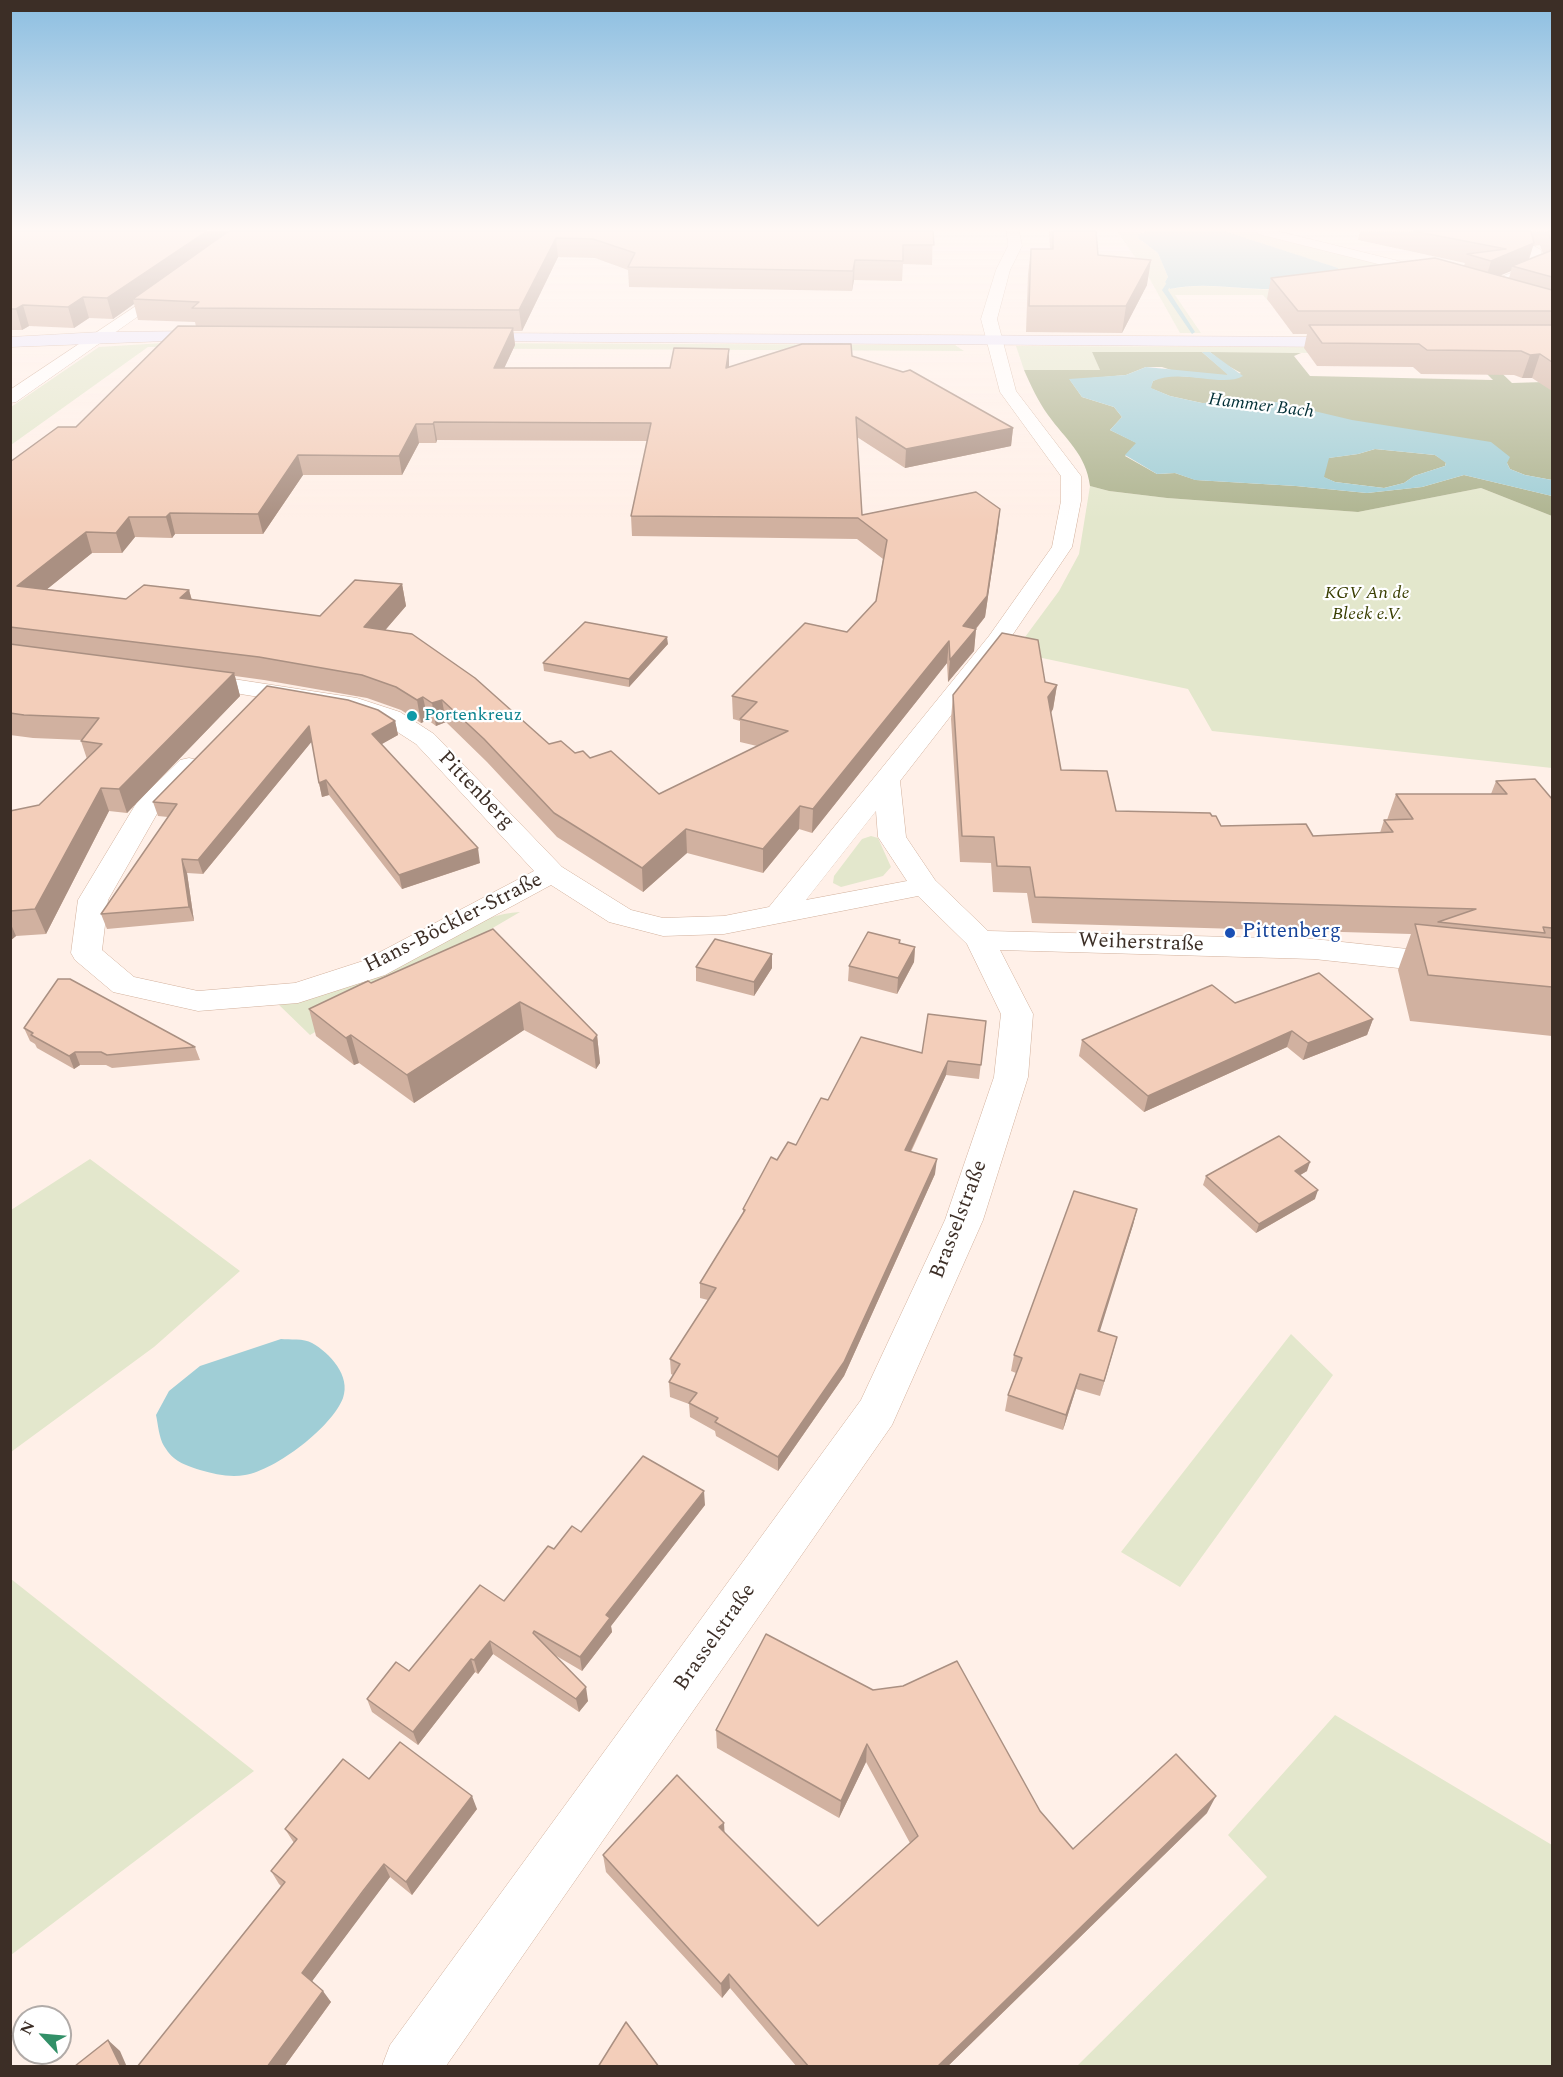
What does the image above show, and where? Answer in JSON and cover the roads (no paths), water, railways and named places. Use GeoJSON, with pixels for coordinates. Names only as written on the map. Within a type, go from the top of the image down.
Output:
{"type":"FeatureCollection","features":[{"type":"Feature","properties":{"kind":"main road"},"geometry":{"type":"LineString","coordinates":[[10,342],[101,337],[234,336]]}},
{"type":"Feature","properties":{"kind":"main road"},"geometry":{"type":"LineString","coordinates":[[450,338],[1363,342]]}},
{"type":"Feature","properties":{"kind":"street"},"geometry":{"type":"LineString","coordinates":[[10,398],[114,328]]}},
{"type":"Feature","properties":{"kind":"street"},"geometry":{"type":"LineString","coordinates":[[779,914],[997,640],[1062,547],[1071,501],[1071,476],[1008,392],[992,328]]}},
{"type":"Feature","properties":{"kind":"street","name":"Pittenberg"},"geometry":{"type":"LineString","coordinates":[[172,677],[264,689],[357,705],[391,717],[425,739],[552,873],[620,916],[663,927],[724,925],[925,886]]}},
{"type":"Feature","properties":{"kind":"street"},"geometry":{"type":"LineString","coordinates":[[239,715],[264,689]]}},
{"type":"Feature","properties":{"kind":"street","name":"Hans-Böckler-Straße"},"geometry":{"type":"LineString","coordinates":[[206,749],[147,808],[93,900],[86,953],[124,985],[198,1001],[298,993],[374,968],[552,873]]}},
{"type":"Feature","properties":{"kind":"street","name":"Brasselstraße"},"geometry":{"type":"LineString","coordinates":[[411,2067],[877,1412],[964,1220],[1011,1077],[1017,1014],[980,940],[925,886],[892,837],[887,780]]}},
{"type":"Feature","properties":{"kind":"street","name":"Weiherstraße"},"geometry":{"type":"LineString","coordinates":[[980,940],[1314,950],[1469,966]]}},
{"type":"Feature","properties":{"kind":"water"},"geometry":{"type":"Polygon","coordinates":[[[1202,352],[1210,352],[1243,376],[1224,380],[1176,376],[1153,381],[1151,388],[1170,396],[1202,403],[1276,402],[1352,420],[1491,442],[1510,457],[1507,463],[1510,469],[1525,475],[1552,480],[1552,496],[1464,475],[1422,487],[1367,493],[1195,480],[1175,473],[1157,474],[1125,455],[1136,443],[1110,430],[1122,417],[1114,407],[1082,397],[1069,379],[1126,375],[1146,367],[1228,375],[1202,352]],[[1375,449],[1329,458],[1324,477],[1335,482],[1384,488],[1404,483],[1414,476],[1445,466],[1446,463],[1435,455],[1375,449]]]}},
{"type":"Feature","properties":{"kind":"water"},"geometry":{"type":"Polygon","coordinates":[[[281,1339],[309,1341],[326,1353],[337,1366],[345,1390],[337,1409],[327,1422],[287,1456],[272,1465],[245,1475],[217,1474],[184,1464],[171,1456],[162,1443],[156,1415],[169,1391],[200,1366],[281,1339]]]}},
{"type":"Feature","properties":{"kind":"waterway","name":"Hammer Bach"},"geometry":{"type":"LineString","coordinates":[[1189,328],[1192,332]]}},
{"type":"Feature","properties":{"kind":"place","name":"Portenkreuz"},"geometry":{"type":"Point","coordinates":[412,716]}},
{"type":"Feature","properties":{"kind":"place","name":"Pittenberg"},"geometry":{"type":"Point","coordinates":[1230,933]}},
{"type":"Feature","properties":{"kind":"park label","name":"KGV An de Bleek e.V."},"geometry":{"type":"Point","coordinates":[1367,604]}}]}
